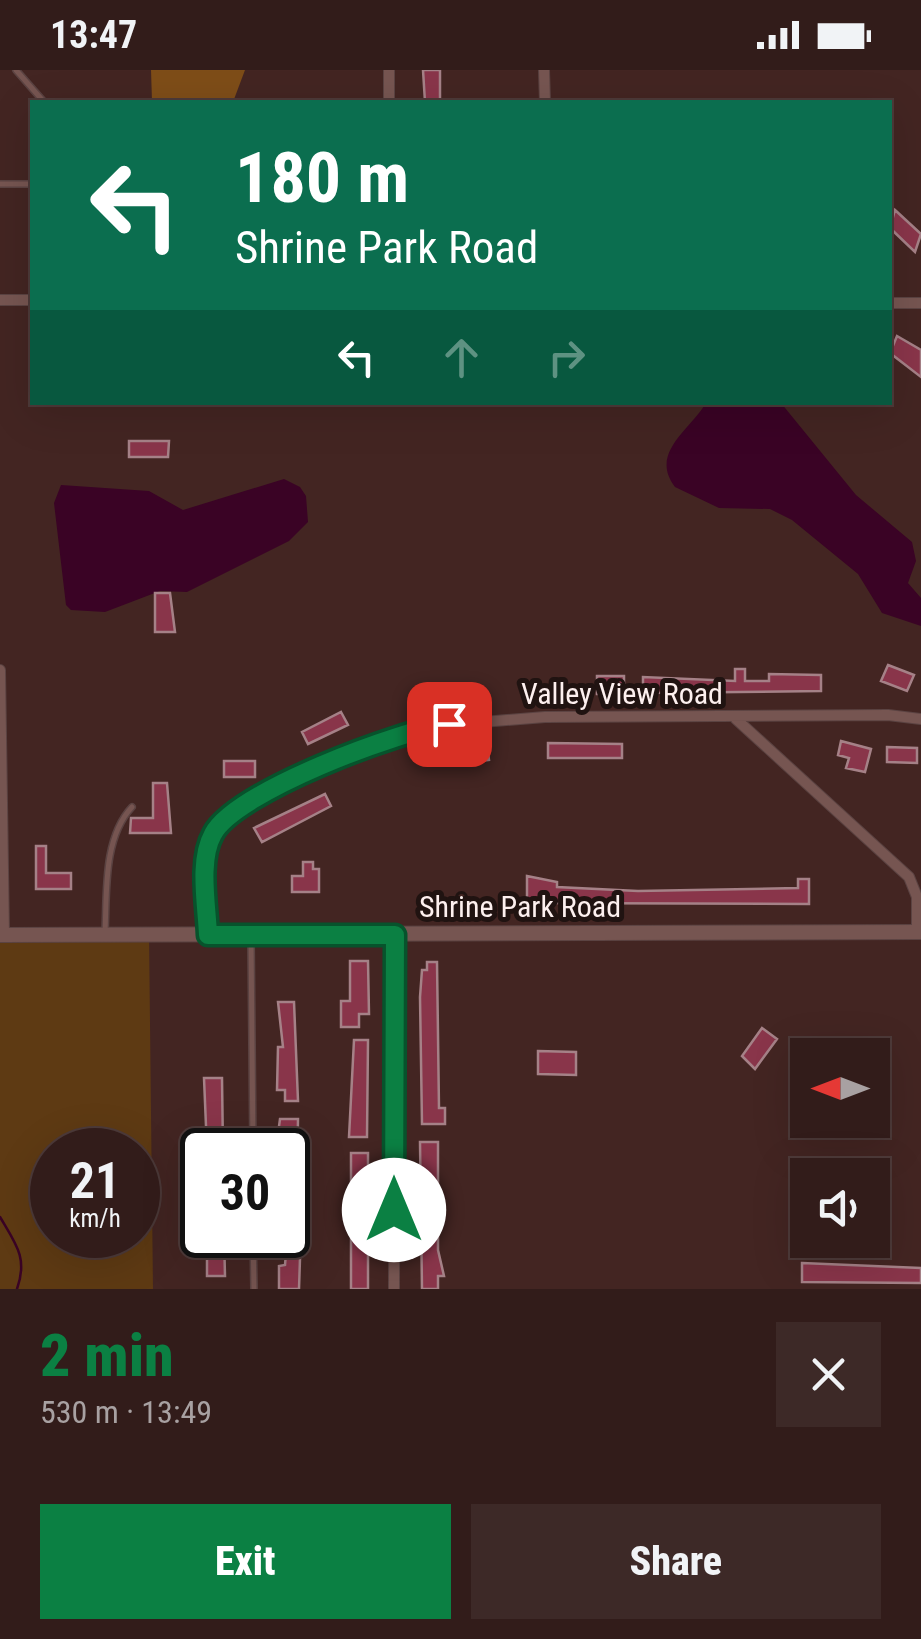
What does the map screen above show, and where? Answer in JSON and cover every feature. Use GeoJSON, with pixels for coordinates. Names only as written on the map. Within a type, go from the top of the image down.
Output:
{"type":"FeatureCollection","features":[{"type":"Feature","properties":{"kind":"street"},"geometry":{"type":"LineString","coordinates":[[388,70],[389,100]]}},
{"type":"Feature","properties":{"kind":"street"},"geometry":{"type":"LineString","coordinates":[[544,70],[544,100]]}},
{"type":"Feature","properties":{"kind":"street"},"geometry":{"type":"LineString","coordinates":[[0,300],[30,300]]}},
{"type":"Feature","properties":{"kind":"street"},"geometry":{"type":"LineString","coordinates":[[892,303],[921,303]]}},
{"type":"Feature","properties":{"kind":"street"},"geometry":{"type":"LineString","coordinates":[[0,670],[2,934]]}},
{"type":"Feature","properties":{"kind":"street","name":"Valley View Road"},"geometry":{"type":"LineString","coordinates":[[208,935],[206,860],[212,836],[225,820],[320,766],[422,727],[545,717],[921,719]]}},
{"type":"Feature","properties":{"kind":"street"},"geometry":{"type":"LineString","coordinates":[[736,718],[921,890]]}},
{"type":"Feature","properties":{"kind":"street"},"geometry":{"type":"LineString","coordinates":[[909,877],[917,897],[919,932]]}},
{"type":"Feature","properties":{"kind":"street","name":"Shrine Park Road"},"geometry":{"type":"LineString","coordinates":[[2,934],[919,932]]}},
{"type":"Feature","properties":{"kind":"street"},"geometry":{"type":"LineString","coordinates":[[394,1289],[395,935]]}},
{"type":"Feature","properties":{"kind":"lane"},"geometry":{"type":"LineString","coordinates":[[16,70],[42,100]]}},
{"type":"Feature","properties":{"kind":"lane"},"geometry":{"type":"LineString","coordinates":[[0,184],[30,184]]}},
{"type":"Feature","properties":{"kind":"lane"},"geometry":{"type":"LineString","coordinates":[[105,935],[116,829],[132,807]]}},
{"type":"Feature","properties":{"kind":"lane"},"geometry":{"type":"LineString","coordinates":[[251,935],[253,1128]]}},
{"type":"Feature","properties":{"kind":"lane"},"geometry":{"type":"LineString","coordinates":[[253,1258],[254,1289]]}},
{"type":"Feature","properties":{"kind":"shaded area"},"geometry":{"type":"Polygon","coordinates":[[[151,70],[245,70],[234,100],[152,100],[151,70]]]}},
{"type":"Feature","properties":{"kind":"shaded area"},"geometry":{"type":"Polygon","coordinates":[[[704,405],[783,405],[856,495],[912,542],[916,561],[908,583],[921,598],[921,626],[882,613],[858,574],[792,520],[770,509],[719,508],[675,487],[667,463],[675,442],[704,405]]]}},
{"type":"Feature","properties":{"kind":"shaded area"},"geometry":{"type":"Polygon","coordinates":[[[284,479],[300,487],[306,496],[308,522],[289,541],[187,592],[160,591],[105,612],[71,610],[66,605],[54,503],[61,485],[149,491],[183,510],[284,479]]]}},
{"type":"Feature","properties":{"kind":"shaded area"},"geometry":{"type":"Polygon","coordinates":[[[149,933],[151,1128],[30,1128],[30,1258],[153,1258],[153,1289],[0,1289],[0,935],[149,933]]]}},
{"type":"Feature","properties":{"kind":"building"},"geometry":{"type":"Polygon","coordinates":[[[423,70],[440,70],[440,100],[425,100],[423,70]]]}},
{"type":"Feature","properties":{"kind":"building"},"geometry":{"type":"Polygon","coordinates":[[[895,210],[921,234],[915,252],[892,230],[895,210]]]}},
{"type":"Feature","properties":{"kind":"building"},"geometry":{"type":"Polygon","coordinates":[[[897,336],[921,350],[921,377],[892,355],[897,336]]]}},
{"type":"Feature","properties":{"kind":"building"},"geometry":{"type":"Polygon","coordinates":[[[129,441],[169,441],[168,457],[129,457],[129,441]]]}},
{"type":"Feature","properties":{"kind":"building"},"geometry":{"type":"Polygon","coordinates":[[[155,593],[170,593],[175,632],[155,632],[155,593]]]}},
{"type":"Feature","properties":{"kind":"building"},"geometry":{"type":"Polygon","coordinates":[[[888,665],[914,675],[907,691],[881,681],[888,665]]]}},
{"type":"Feature","properties":{"kind":"building"},"geometry":{"type":"Polygon","coordinates":[[[735,669],[745,669],[745,681],[769,681],[769,674],[821,675],[821,691],[643,693],[643,677],[735,681],[735,669]]]}},
{"type":"Feature","properties":{"kind":"building"},"geometry":{"type":"Polygon","coordinates":[[[597,676],[624,676],[624,694],[597,694],[597,676]]]}},
{"type":"Feature","properties":{"kind":"building"},"geometry":{"type":"Polygon","coordinates":[[[341,712],[348,725],[308,744],[302,732],[341,712]]]}},
{"type":"Feature","properties":{"kind":"building"},"geometry":{"type":"Polygon","coordinates":[[[841,741],[871,749],[865,772],[846,768],[849,758],[838,755],[841,741]]]}},
{"type":"Feature","properties":{"kind":"building"},"geometry":{"type":"Polygon","coordinates":[[[548,743],[622,744],[622,758],[548,758],[548,743]]]}},
{"type":"Feature","properties":{"kind":"building"},"geometry":{"type":"Polygon","coordinates":[[[487,745],[489,760],[456,764],[455,752],[487,745]]]}},
{"type":"Feature","properties":{"kind":"building"},"geometry":{"type":"Polygon","coordinates":[[[887,747],[917,748],[917,763],[887,762],[887,747]]]}},
{"type":"Feature","properties":{"kind":"building"},"geometry":{"type":"Polygon","coordinates":[[[224,761],[255,761],[255,777],[224,777],[224,761]]]}},
{"type":"Feature","properties":{"kind":"building"},"geometry":{"type":"Polygon","coordinates":[[[153,783],[167,783],[171,833],[130,833],[131,818],[153,818],[153,783]]]}},
{"type":"Feature","properties":{"kind":"building"},"geometry":{"type":"Polygon","coordinates":[[[325,794],[331,806],[262,842],[254,828],[325,794]]]}},
{"type":"Feature","properties":{"kind":"building"},"geometry":{"type":"Polygon","coordinates":[[[36,846],[46,846],[46,873],[71,873],[71,889],[36,889],[36,846]]]}},
{"type":"Feature","properties":{"kind":"building"},"geometry":{"type":"Polygon","coordinates":[[[303,862],[313,862],[313,869],[319,869],[319,892],[292,892],[292,876],[303,876],[303,862]]]}},
{"type":"Feature","properties":{"kind":"building"},"geometry":{"type":"Polygon","coordinates":[[[527,876],[557,882],[557,887],[638,891],[798,888],[798,879],[809,879],[809,904],[527,903],[527,876]]]}},
{"type":"Feature","properties":{"kind":"building"},"geometry":{"type":"Polygon","coordinates":[[[350,961],[368,961],[369,1014],[359,1014],[359,1027],[341,1027],[341,1001],[350,1001],[350,961]]]}},
{"type":"Feature","properties":{"kind":"building"},"geometry":{"type":"Polygon","coordinates":[[[427,962],[437,962],[439,1108],[445,1108],[445,1124],[422,1124],[420,997],[422,970],[427,970],[427,962]]]}},
{"type":"Feature","properties":{"kind":"building"},"geometry":{"type":"Polygon","coordinates":[[[278,1002],[294,1002],[298,1101],[285,1101],[285,1090],[277,1090],[278,1047],[283,1047],[278,1002]]]}},
{"type":"Feature","properties":{"kind":"building"},"geometry":{"type":"Polygon","coordinates":[[[762,1028],[777,1039],[755,1069],[742,1056],[762,1028]]]}},
{"type":"Feature","properties":{"kind":"building"},"geometry":{"type":"Polygon","coordinates":[[[354,1040],[368,1040],[367,1137],[349,1137],[354,1040]]]}},
{"type":"Feature","properties":{"kind":"building"},"geometry":{"type":"Polygon","coordinates":[[[538,1051],[576,1052],[576,1075],[538,1074],[538,1051]]]}},
{"type":"Feature","properties":{"kind":"building"},"geometry":{"type":"Polygon","coordinates":[[[204,1078],[222,1078],[223,1128],[206,1128],[204,1078]]]}},
{"type":"Feature","properties":{"kind":"building"},"geometry":{"type":"Polygon","coordinates":[[[280,1119],[298,1119],[298,1128],[279,1128],[280,1119]]]}},
{"type":"Feature","properties":{"kind":"building"},"geometry":{"type":"Polygon","coordinates":[[[420,1142],[438,1142],[438,1250],[444,1276],[438,1276],[438,1289],[422,1289],[420,1142]]]}},
{"type":"Feature","properties":{"kind":"building"},"geometry":{"type":"Polygon","coordinates":[[[351,1153],[368,1153],[368,1289],[351,1289],[351,1153]]]}},
{"type":"Feature","properties":{"kind":"building"},"geometry":{"type":"Polygon","coordinates":[[[207,1258],[225,1258],[225,1276],[207,1276],[207,1258]]]}},
{"type":"Feature","properties":{"kind":"building"},"geometry":{"type":"Polygon","coordinates":[[[286,1258],[300,1258],[299,1289],[279,1289],[279,1266],[285,1265],[286,1258]]]}},
{"type":"Feature","properties":{"kind":"building"},"geometry":{"type":"Polygon","coordinates":[[[802,1263],[921,1268],[921,1283],[802,1282],[802,1263]]]}},
{"type":"Feature","properties":{"kind":"waterway"},"geometry":{"type":"LineString","coordinates":[[0,1217],[21,1260],[17,1289]]}},
{"type":"Feature","properties":{"kind":"route"},"geometry":{"type":"LineString","coordinates":[[394,1210],[395,935],[208,935],[206,860],[212,836],[225,820],[267,794],[383,739],[422,727],[449,724]]}}]}
